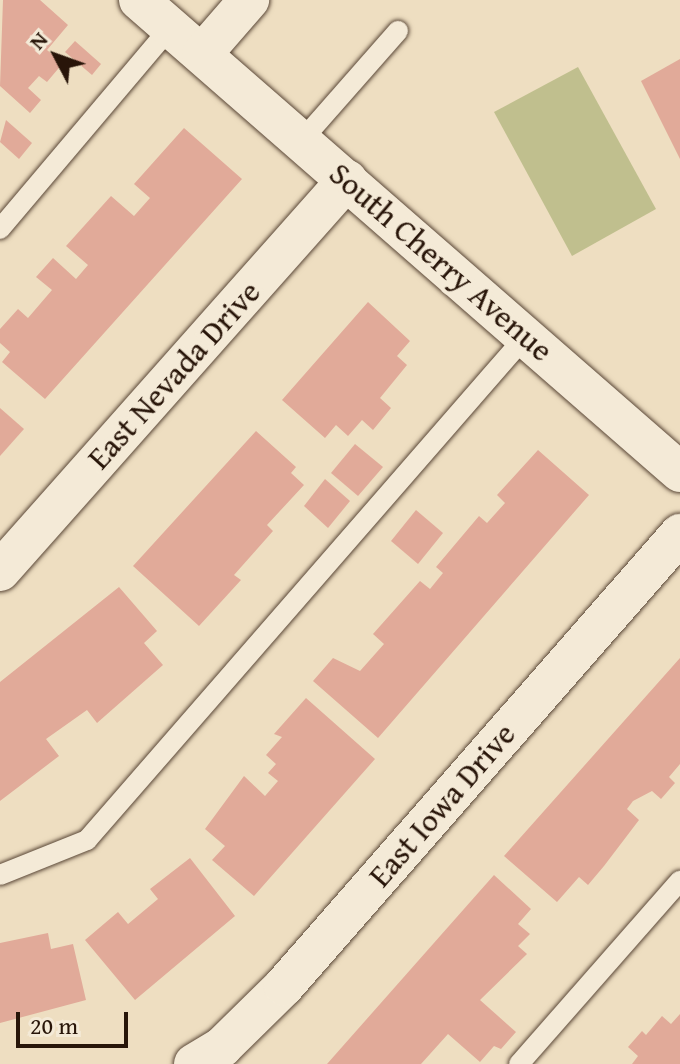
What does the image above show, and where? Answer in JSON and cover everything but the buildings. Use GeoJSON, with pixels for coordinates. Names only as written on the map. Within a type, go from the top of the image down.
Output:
{"type":"FeatureCollection","features":[{"type":"Feature","properties":{"kind":"street","name":"South Cherry Avenue"},"geometry":{"type":"LineString","coordinates":[[139,0],[303,139],[680,472]]}},
{"type":"Feature","properties":{"kind":"street"},"geometry":{"type":"LineString","coordinates":[[202,54],[249,0]]}},
{"type":"Feature","properties":{"kind":"street","name":"East Nevada Drive"},"geometry":{"type":"LineString","coordinates":[[0,571],[347,180]]}},
{"type":"Feature","properties":{"kind":"street","name":"East Iowa Drive"},"geometry":{"type":"LineString","coordinates":[[194,1064],[222,1047],[284,986],[680,534]]}},
{"type":"Feature","properties":{"kind":"lane"},"geometry":{"type":"LineString","coordinates":[[0,229],[171,27]]}},
{"type":"Feature","properties":{"kind":"lane"},"geometry":{"type":"LineString","coordinates":[[303,139],[398,31]]}},
{"type":"Feature","properties":{"kind":"lane"},"geometry":{"type":"LineString","coordinates":[[0,875],[87,840],[525,337]]}},
{"type":"Feature","properties":{"kind":"lane"},"geometry":{"type":"LineString","coordinates":[[519,1064],[680,881]]}},
{"type":"Feature","properties":{"kind":"shaded area"},"geometry":{"type":"Polygon","coordinates":[[[578,67],[656,209],[572,256],[494,112],[578,67]]]}}]}
